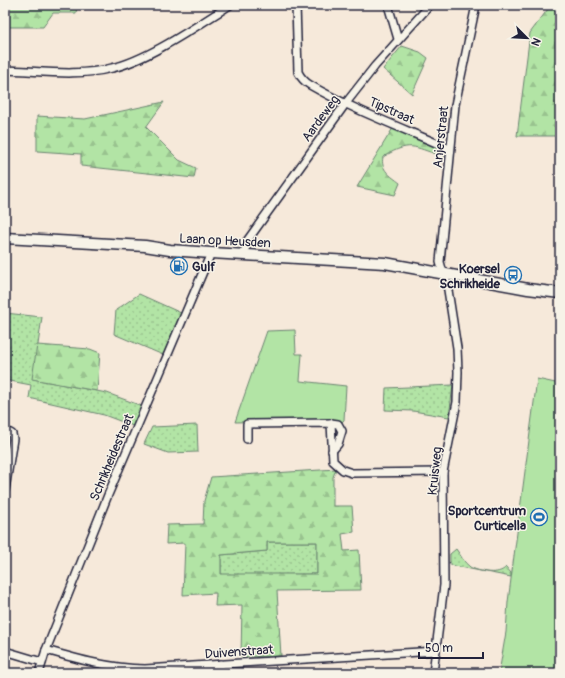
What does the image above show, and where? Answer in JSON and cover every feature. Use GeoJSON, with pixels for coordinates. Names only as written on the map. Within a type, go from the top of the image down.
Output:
{"type":"FeatureCollection","features":[{"type":"Feature","properties":{"kind":"street"},"geometry":{"type":"LineString","coordinates":[[5,70],[86,72],[112,68],[147,54],[230,5]]}},
{"type":"Feature","properties":{"kind":"street","name":"Tipstraat"},"geometry":{"type":"LineString","coordinates":[[296,5],[298,72],[301,78],[310,85],[346,103],[450,149]]}},
{"type":"Feature","properties":{"kind":"street"},"geometry":{"type":"LineString","coordinates":[[388,5],[398,39]]}},
{"type":"Feature","properties":{"kind":"street","name":"Aardeweg"},"geometry":{"type":"LineString","coordinates":[[244,254],[246,241],[346,103],[398,39],[430,5]]}},
{"type":"Feature","properties":{"kind":"street","name":"Anjerstraat"},"geometry":{"type":"LineString","coordinates":[[443,274],[440,262],[450,149],[458,84],[476,5]]}},
{"type":"Feature","properties":{"kind":"street","name":"Laan op Heusden"},"geometry":{"type":"LineString","coordinates":[[5,238],[145,246],[170,250],[211,253],[385,263],[560,293]]}},
{"type":"Feature","properties":{"kind":"street","name":"Schrikheidestraat"},"geometry":{"type":"LineString","coordinates":[[39,673],[46,650],[108,495],[211,253]]}},
{"type":"Feature","properties":{"kind":"street","name":"Kruisweg"},"geometry":{"type":"LineString","coordinates":[[432,673],[444,585],[444,472],[456,402],[458,372],[457,348],[448,290],[443,274]]}},
{"type":"Feature","properties":{"kind":"street"},"geometry":{"type":"LineString","coordinates":[[331,422],[333,461],[337,466],[352,473],[444,472]]}},
{"type":"Feature","properties":{"kind":"street"},"geometry":{"type":"LineString","coordinates":[[247,440],[247,424],[331,422],[338,424],[342,431],[338,444],[332,451]]}},
{"type":"Feature","properties":{"kind":"street"},"geometry":{"type":"LineString","coordinates":[[5,430],[12,434],[13,439],[5,490]]}},
{"type":"Feature","properties":{"kind":"street","name":"Duivenstraat"},"geometry":{"type":"LineString","coordinates":[[46,650],[89,663],[122,668],[145,669],[436,651]]}},
{"type":"Feature","properties":{"kind":"street"},"geometry":{"type":"LineString","coordinates":[[5,651],[42,662]]}},
{"type":"Feature","properties":{"kind":"street"},"geometry":{"type":"LineString","coordinates":[[220,664],[220,673]]}},
{"type":"Feature","properties":{"kind":"green space"},"geometry":{"type":"Polygon","coordinates":[[[5,5],[77,5],[76,13],[53,13],[43,27],[5,27],[5,5]]]}},
{"type":"Feature","properties":{"kind":"green space"},"geometry":{"type":"Polygon","coordinates":[[[551,5],[560,5],[560,136],[517,136],[530,33],[551,5]]]}},
{"type":"Feature","properties":{"kind":"green space"},"geometry":{"type":"Polygon","coordinates":[[[402,46],[420,52],[428,58],[412,94],[383,69],[402,46]]]}},
{"type":"Feature","properties":{"kind":"green space"},"geometry":{"type":"Polygon","coordinates":[[[164,102],[146,127],[179,160],[196,168],[194,178],[81,166],[81,154],[37,151],[37,116],[85,119],[164,102]]]}},
{"type":"Feature","properties":{"kind":"green space"},"geometry":{"type":"Polygon","coordinates":[[[393,128],[445,150],[445,156],[414,147],[402,148],[393,151],[383,157],[382,162],[387,172],[400,183],[395,195],[357,187],[393,128]]]}},
{"type":"Feature","properties":{"kind":"green space"},"geometry":{"type":"Polygon","coordinates":[[[139,294],[181,313],[163,355],[114,334],[116,310],[139,294]]]}},
{"type":"Feature","properties":{"kind":"green space"},"geometry":{"type":"Polygon","coordinates":[[[5,313],[42,317],[33,379],[107,393],[142,406],[133,426],[104,415],[29,398],[31,385],[5,380],[5,313]]]}},
{"type":"Feature","properties":{"kind":"green space"},"geometry":{"type":"Polygon","coordinates":[[[295,330],[296,354],[302,354],[300,381],[346,386],[344,420],[342,422],[337,420],[235,422],[267,331],[295,330]]]}},
{"type":"Feature","properties":{"kind":"green space"},"geometry":{"type":"Polygon","coordinates":[[[37,345],[90,349],[100,353],[97,391],[32,379],[37,345]]]}},
{"type":"Feature","properties":{"kind":"green space","name":"Sportcentrum Curticella"},"geometry":{"type":"Polygon","coordinates":[[[537,379],[560,384],[560,673],[499,673],[506,632],[508,602],[537,379]]]}},
{"type":"Feature","properties":{"kind":"green space"},"geometry":{"type":"Polygon","coordinates":[[[453,385],[449,417],[413,411],[385,410],[386,388],[453,385]]]}},
{"type":"Feature","properties":{"kind":"green space"},"geometry":{"type":"Polygon","coordinates":[[[197,425],[198,452],[168,453],[144,444],[152,427],[197,425]]]}},
{"type":"Feature","properties":{"kind":"green space"},"geometry":{"type":"Polygon","coordinates":[[[336,469],[333,477],[333,506],[352,506],[354,532],[342,534],[344,551],[359,550],[361,590],[277,591],[281,656],[241,657],[242,605],[215,606],[216,593],[183,595],[185,543],[166,544],[167,525],[203,524],[204,501],[211,477],[336,469]],[[267,542],[267,551],[221,555],[221,574],[317,574],[317,542],[267,542]]]}},
{"type":"Feature","properties":{"kind":"green space"},"geometry":{"type":"Polygon","coordinates":[[[267,542],[317,542],[317,574],[221,575],[221,555],[267,551],[267,542]]]}},
{"type":"Feature","properties":{"kind":"green space"},"geometry":{"type":"Polygon","coordinates":[[[456,549],[470,567],[482,571],[450,565],[450,554],[456,549]]]}},
{"type":"Feature","properties":{"kind":"green space"},"geometry":{"type":"Polygon","coordinates":[[[506,567],[511,573],[511,577],[486,572],[499,572],[506,567]]]}},
{"type":"Feature","properties":{"kind":"place","name":"Gulf"},"geometry":{"type":"Point","coordinates":[179,266]}},
{"type":"Feature","properties":{"kind":"place","name":"Koersel Schrikheide"},"geometry":{"type":"Point","coordinates":[513,275]}},
{"type":"Feature","properties":{"kind":"place","name":"Sportcentrum Curticella"},"geometry":{"type":"Point","coordinates":[539,517]}}]}
